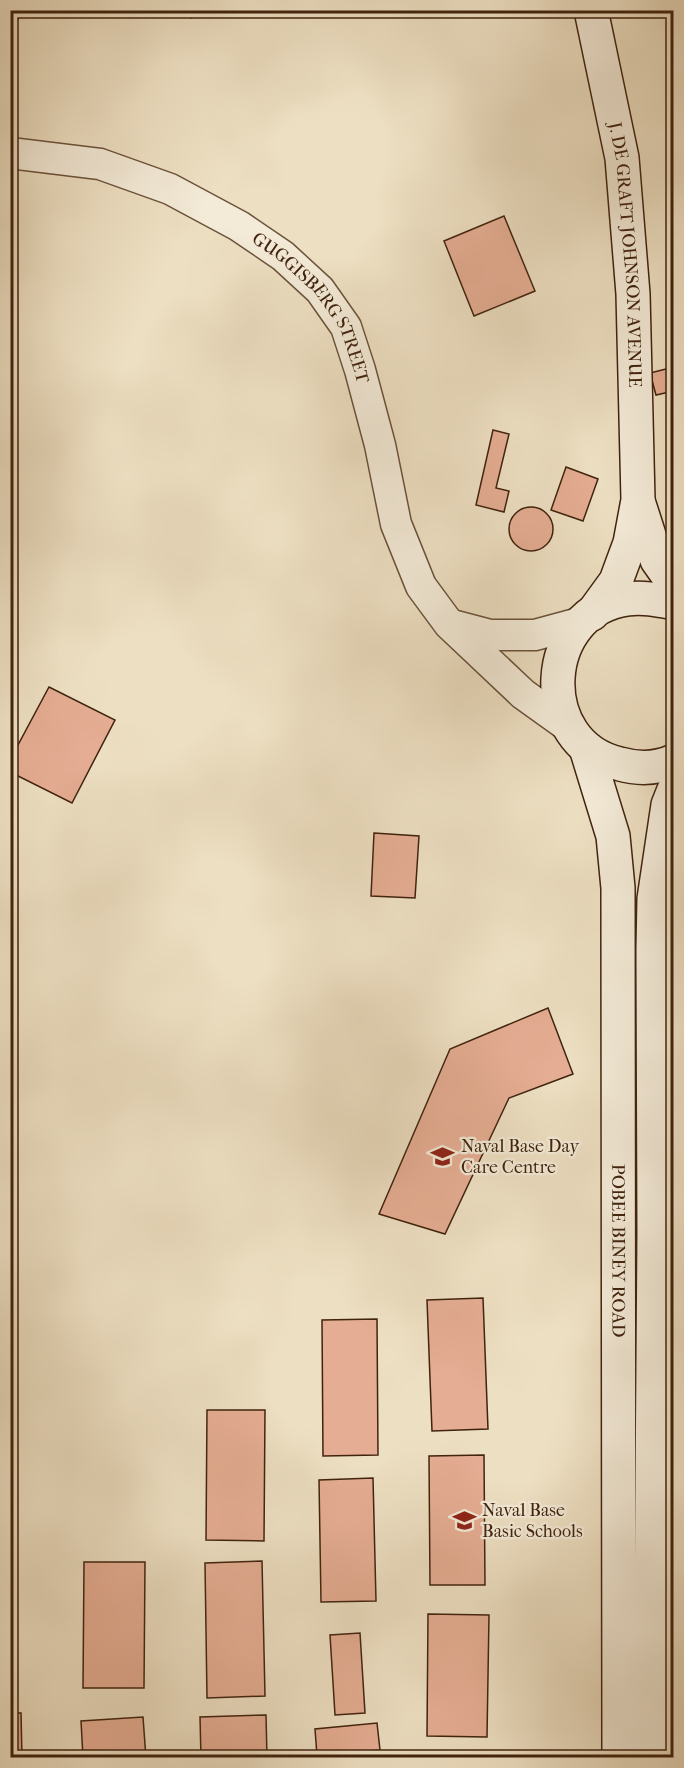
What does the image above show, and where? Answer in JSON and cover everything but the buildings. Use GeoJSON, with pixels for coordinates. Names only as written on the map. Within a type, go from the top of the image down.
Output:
{"type":"FeatureCollection","features":[{"type":"Feature","properties":{"kind":"street","name":"J. DE GRAFT JOHNSON AVENUE"},"geometry":{"type":"LineString","coordinates":[[588,618],[616,581],[630,543],[638,500],[633,294],[622,158],[591,10]]}},
{"type":"Feature","properties":{"kind":"street","name":"GUGGISBERG STREET"},"geometry":{"type":"LineString","coordinates":[[10,153],[100,164],[170,189],[239,226],[283,256],[320,290],[346,327],[380,445],[396,524],[421,586],[449,624],[523,694],[577,738]]}},
{"type":"Feature","properties":{"kind":"street","name":"J. DE GRAFT JOHNSON AVENUE"},"geometry":{"type":"LineString","coordinates":[[638,500],[657,560],[674,584]]}},
{"type":"Feature","properties":{"kind":"street"},"geometry":{"type":"LineString","coordinates":[[449,624],[490,635],[535,635],[588,618],[602,608],[626,600],[650,598],[674,603]]}},
{"type":"Feature","properties":{"kind":"street","name":"POBEE BINEY ROAD"},"geometry":{"type":"LineString","coordinates":[[588,618],[565,645],[557,672],[558,701],[577,738],[613,836],[618,888],[619,1758]]}},
{"type":"Feature","properties":{"kind":"street"},"geometry":{"type":"LineString","coordinates":[[577,738],[609,762],[635,768],[661,766],[674,761]]}},
{"type":"Feature","properties":{"kind":"street","name":"POBEE BINEY ROAD"},"geometry":{"type":"LineString","coordinates":[[650,1758],[654,899],[668,805],[674,790]]}},
{"type":"Feature","properties":{"kind":"place","name":"Naval Base Day Care Centre"},"geometry":{"type":"Point","coordinates":[443,1156]}},
{"type":"Feature","properties":{"kind":"place","name":"Naval Base Basic Schools"},"geometry":{"type":"Point","coordinates":[464,1520]}}]}
